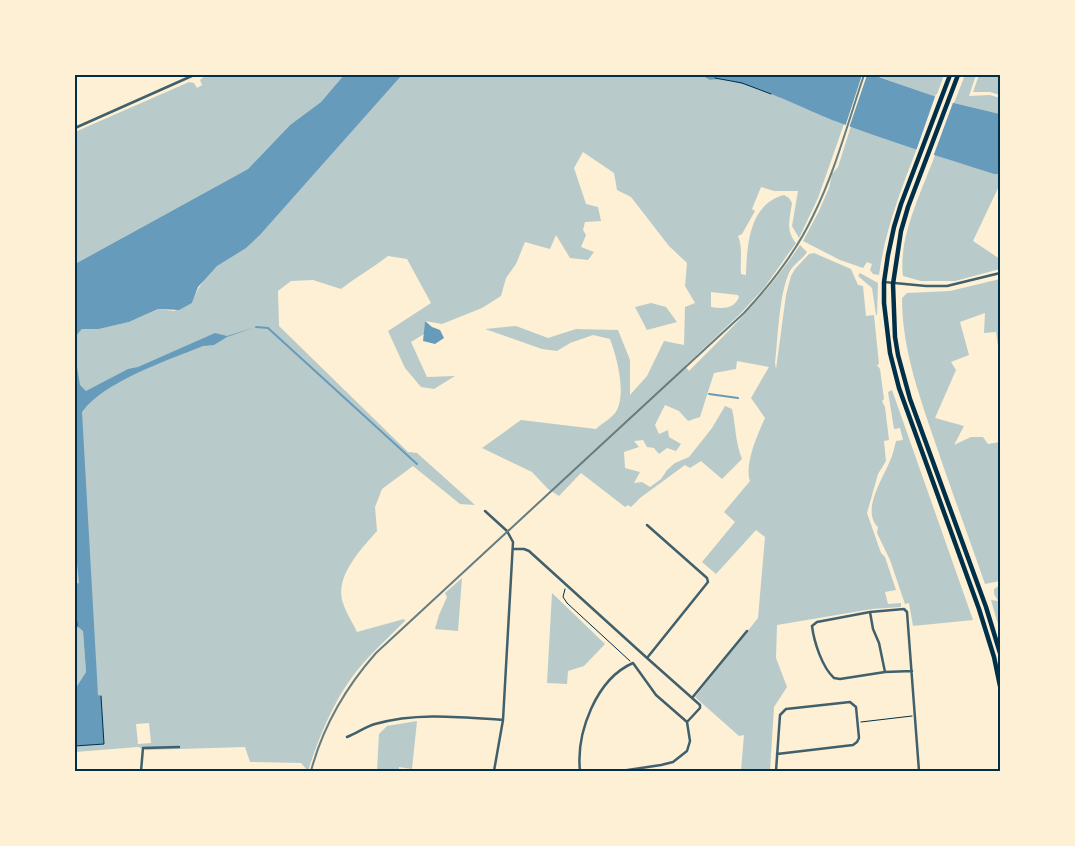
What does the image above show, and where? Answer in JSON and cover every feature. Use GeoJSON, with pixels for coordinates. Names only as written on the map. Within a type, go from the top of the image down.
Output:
{"type":"FeatureCollection","features":[{"type":"Feature","properties":{"kind":"main road"},"geometry":{"type":"LineString","coordinates":[[950,75],[894,228],[884,282],[884,303],[890,353],[899,388],[979,609],[994,657],[1000,686]]}},
{"type":"Feature","properties":{"kind":"main road"},"geometry":{"type":"LineString","coordinates":[[958,75],[908,207],[901,231],[893,284],[895,337],[910,398],[986,606],[1000,653]]}},
{"type":"Feature","properties":{"kind":"street"},"geometry":{"type":"LineString","coordinates":[[75,128],[194,75]]}},
{"type":"Feature","properties":{"kind":"street"},"geometry":{"type":"LineString","coordinates":[[884,282],[947,286],[1000,273]]}},
{"type":"Feature","properties":{"kind":"street"},"geometry":{"type":"LineString","coordinates":[[485,511],[511,536],[513,549],[503,720],[500,728],[494,771]]}},
{"type":"Feature","properties":{"kind":"street"},"geometry":{"type":"LineString","coordinates":[[647,525],[707,578],[708,582],[647,658]]}},
{"type":"Feature","properties":{"kind":"street"},"geometry":{"type":"LineString","coordinates":[[513,549],[524,549],[529,552],[700,705],[700,708],[687,722]]}},
{"type":"Feature","properties":{"kind":"street"},"geometry":{"type":"LineString","coordinates":[[912,671],[884,672],[840,679],[834,678],[823,660],[812,626],[817,622],[870,612],[904,609],[907,612],[912,671],[919,771]]}},
{"type":"Feature","properties":{"kind":"street"},"geometry":{"type":"LineString","coordinates":[[870,612],[873,629],[879,643],[884,672]]}},
{"type":"Feature","properties":{"kind":"street"},"geometry":{"type":"LineString","coordinates":[[692,698],[747,631]]}},
{"type":"Feature","properties":{"kind":"street"},"geometry":{"type":"LineString","coordinates":[[580,771],[579,763],[583,734],[591,709],[609,681],[622,668],[633,663],[656,695],[687,722],[690,736],[689,747],[682,756],[661,766],[621,771]]}},
{"type":"Feature","properties":{"kind":"street"},"geometry":{"type":"LineString","coordinates":[[776,771],[777,754],[780,716],[786,709],[850,702],[856,707],[859,738],[853,745],[777,754]]}},
{"type":"Feature","properties":{"kind":"street"},"geometry":{"type":"LineString","coordinates":[[347,738],[376,723],[419,717],[439,716],[503,720]]}},
{"type":"Feature","properties":{"kind":"street"},"geometry":{"type":"LineString","coordinates":[[141,771],[142,748],[179,747]]}},
{"type":"Feature","properties":{"kind":"path"},"geometry":{"type":"LineString","coordinates":[[715,78],[742,83],[771,94]]}},
{"type":"Feature","properties":{"kind":"path"},"geometry":{"type":"LineString","coordinates":[[566,585],[563,597],[567,603],[633,663]]}},
{"type":"Feature","properties":{"kind":"path"},"geometry":{"type":"LineString","coordinates":[[75,600],[77,626]]}},
{"type":"Feature","properties":{"kind":"path"},"geometry":{"type":"LineString","coordinates":[[75,746],[104,744],[101,696]]}},
{"type":"Feature","properties":{"kind":"path"},"geometry":{"type":"LineString","coordinates":[[858,722],[915,715]]}},
{"type":"Feature","properties":{"kind":"shaded area"},"geometry":{"type":"Polygon","coordinates":[[[206,75],[344,75],[321,102],[290,125],[248,169],[75,264],[75,132],[189,82],[194,83],[197,88],[202,85],[200,80],[206,75]]]}},
{"type":"Feature","properties":{"kind":"shaded area"},"geometry":{"type":"Polygon","coordinates":[[[402,75],[701,75],[710,80],[722,79],[756,88],[844,124],[818,198],[799,238],[792,226],[798,191],[774,191],[761,187],[752,209],[755,211],[742,234],[738,236],[741,249],[741,274],[746,275],[749,239],[757,216],[763,207],[772,200],[784,195],[792,203],[789,229],[796,243],[764,288],[741,313],[685,366],[689,371],[733,326],[761,296],[800,245],[807,252],[789,273],[783,293],[779,317],[776,369],[786,295],[791,276],[809,254],[814,253],[851,269],[858,285],[863,286],[866,316],[874,315],[879,364],[877,365],[880,369],[884,399],[882,401],[885,407],[889,440],[884,441],[886,461],[878,474],[867,513],[896,590],[885,592],[888,604],[901,603],[901,607],[872,609],[777,625],[776,658],[787,687],[774,707],[770,771],[741,771],[744,735],[739,736],[695,697],[758,618],[765,537],[756,530],[716,574],[702,562],[735,522],[724,512],[750,481],[750,458],[765,418],[751,398],[769,367],[737,361],[736,369],[714,373],[700,417],[688,421],[679,411],[665,405],[655,425],[659,434],[668,430],[669,437],[681,444],[676,451],[667,448],[659,454],[654,448],[647,447],[643,440],[634,441],[639,447],[624,452],[625,468],[640,472],[634,483],[642,482],[650,487],[661,479],[675,463],[689,457],[712,428],[725,406],[732,409],[742,459],[722,479],[701,461],[690,468],[685,465],[640,498],[631,507],[628,505],[625,507],[581,473],[559,496],[548,489],[532,472],[482,448],[521,420],[596,429],[615,413],[621,394],[618,365],[610,339],[593,335],[570,343],[557,351],[542,349],[485,329],[516,326],[548,338],[576,329],[618,330],[630,360],[630,395],[647,376],[664,341],[684,345],[685,307],[695,303],[685,286],[687,263],[669,246],[631,197],[617,190],[614,173],[583,152],[574,168],[586,204],[598,207],[601,221],[585,222],[583,230],[586,235],[581,247],[594,252],[588,260],[570,258],[556,235],[550,249],[525,242],[516,264],[506,278],[501,296],[482,308],[442,324],[425,321],[424,334],[411,342],[427,377],[455,376],[434,389],[421,387],[405,368],[388,331],[431,303],[407,259],[388,256],[341,289],[313,280],[291,281],[278,291],[279,326],[408,452],[417,453],[475,505],[460,504],[413,466],[382,489],[375,507],[377,531],[351,564],[342,583],[341,593],[344,607],[357,632],[404,619],[405,621],[362,664],[343,690],[326,724],[308,771],[301,763],[250,762],[245,747],[146,750],[138,747],[75,752],[75,746],[98,695],[79,584],[75,584],[75,337],[82,329],[99,329],[129,322],[158,309],[174,311],[192,303],[206,277],[218,265],[260,235],[402,75]],[[711,292],[711,307],[731,306],[739,297],[738,295],[711,292]],[[149,723],[136,724],[138,744],[151,743],[149,723]]]}},
{"type":"Feature","properties":{"kind":"shaded area"},"geometry":{"type":"Polygon","coordinates":[[[874,75],[944,75],[936,97],[874,75]]]}},
{"type":"Feature","properties":{"kind":"shaded area"},"geometry":{"type":"Polygon","coordinates":[[[965,75],[976,75],[969,96],[990,95],[1000,98],[1000,114],[954,103],[965,75]]]}},
{"type":"Feature","properties":{"kind":"shaded area"},"geometry":{"type":"Polygon","coordinates":[[[979,75],[1000,75],[1000,95],[990,92],[973,92],[979,75]]]}},
{"type":"Feature","properties":{"kind":"shaded area"},"geometry":{"type":"Polygon","coordinates":[[[851,126],[917,148],[889,226],[879,275],[873,274],[870,270],[872,264],[867,262],[863,268],[840,260],[803,241],[829,188],[832,174],[838,167],[851,126]]]}},
{"type":"Feature","properties":{"kind":"shaded area"},"geometry":{"type":"Polygon","coordinates":[[[935,155],[994,174],[1000,174],[1000,184],[973,241],[1000,259],[1000,269],[955,281],[921,281],[903,276],[904,246],[912,214],[935,155]]]}},
{"type":"Feature","properties":{"kind":"shaded area"},"geometry":{"type":"Polygon","coordinates":[[[860,273],[878,283],[877,315],[872,288],[858,276],[860,273]]]}},
{"type":"Feature","properties":{"kind":"shaded area"},"geometry":{"type":"Polygon","coordinates":[[[1000,279],[1000,360],[996,332],[984,333],[985,313],[960,322],[969,355],[951,362],[956,370],[935,418],[964,426],[954,445],[971,437],[983,437],[988,444],[1000,442],[1000,581],[985,584],[917,387],[908,352],[902,298],[907,293],[950,291],[1000,279]]]}},
{"type":"Feature","properties":{"kind":"shaded area"},"geometry":{"type":"Polygon","coordinates":[[[651,303],[666,307],[677,322],[647,330],[635,307],[651,303]]]}},
{"type":"Feature","properties":{"kind":"shaded area"},"geometry":{"type":"Polygon","coordinates":[[[892,390],[973,620],[913,626],[909,603],[905,604],[890,560],[877,533],[878,527],[873,520],[872,504],[891,459],[896,441],[903,440],[900,428],[894,429],[888,392],[892,390]]]}},
{"type":"Feature","properties":{"kind":"shaded area"},"geometry":{"type":"Polygon","coordinates":[[[462,578],[458,631],[435,629],[447,597],[445,593],[462,578]]]}},
{"type":"Feature","properties":{"kind":"shaded area"},"geometry":{"type":"Polygon","coordinates":[[[1000,585],[1000,631],[991,600],[998,601],[994,594],[994,589],[1000,585]]]}},
{"type":"Feature","properties":{"kind":"shaded area"},"geometry":{"type":"Polygon","coordinates":[[[552,593],[605,644],[584,666],[568,671],[567,684],[547,683],[552,593]]]}},
{"type":"Feature","properties":{"kind":"shaded area"},"geometry":{"type":"Polygon","coordinates":[[[75,600],[83,631],[86,672],[75,689],[75,600]]]}},
{"type":"Feature","properties":{"kind":"shaded area"},"geometry":{"type":"Polygon","coordinates":[[[417,721],[412,769],[399,767],[399,771],[377,771],[379,734],[387,726],[417,721]]]}},
{"type":"Feature","properties":{"kind":"water"},"geometry":{"type":"Polygon","coordinates":[[[344,75],[402,75],[260,235],[246,248],[217,266],[198,287],[192,303],[179,310],[158,309],[129,322],[99,329],[82,329],[75,337],[75,264],[248,169],[290,125],[321,102],[344,75]]]}},
{"type":"Feature","properties":{"kind":"water"},"geometry":{"type":"Polygon","coordinates":[[[701,75],[873,75],[954,103],[1000,114],[1000,174],[994,174],[874,135],[753,87],[721,79],[710,80],[701,75]]]}},
{"type":"Feature","properties":{"kind":"water"},"geometry":{"type":"Polygon","coordinates":[[[425,321],[432,327],[440,330],[444,338],[435,344],[423,341],[425,321]]]}},
{"type":"Feature","properties":{"kind":"water"},"geometry":{"type":"Polygon","coordinates":[[[256,327],[227,337],[214,345],[203,346],[137,373],[105,391],[82,412],[98,695],[101,696],[104,744],[75,746],[75,689],[86,672],[83,631],[77,626],[75,584],[79,583],[75,543],[75,355],[80,385],[86,391],[128,369],[138,367],[215,333],[227,336],[256,327]]]}},
{"type":"Feature","properties":{"kind":"pier"},"geometry":{"type":"Polygon","coordinates":[[[862,75],[867,75],[849,128],[845,127],[862,75]]]}},
{"type":"Feature","properties":{"kind":"pier"},"geometry":{"type":"Polygon","coordinates":[[[936,94],[954,100],[933,157],[916,151],[936,94]]]}},
{"type":"Feature","properties":{"kind":"waterway"},"geometry":{"type":"LineString","coordinates":[[256,327],[268,328],[417,464]]}},
{"type":"Feature","properties":{"kind":"waterway"},"geometry":{"type":"LineString","coordinates":[[709,394],[738,398]]}},
{"type":"Feature","properties":{"kind":"railway"},"geometry":{"type":"LineString","coordinates":[[311,771],[322,738],[345,693],[376,653],[744,313],[764,291],[791,255],[821,199],[835,164],[864,75]]}}]}
